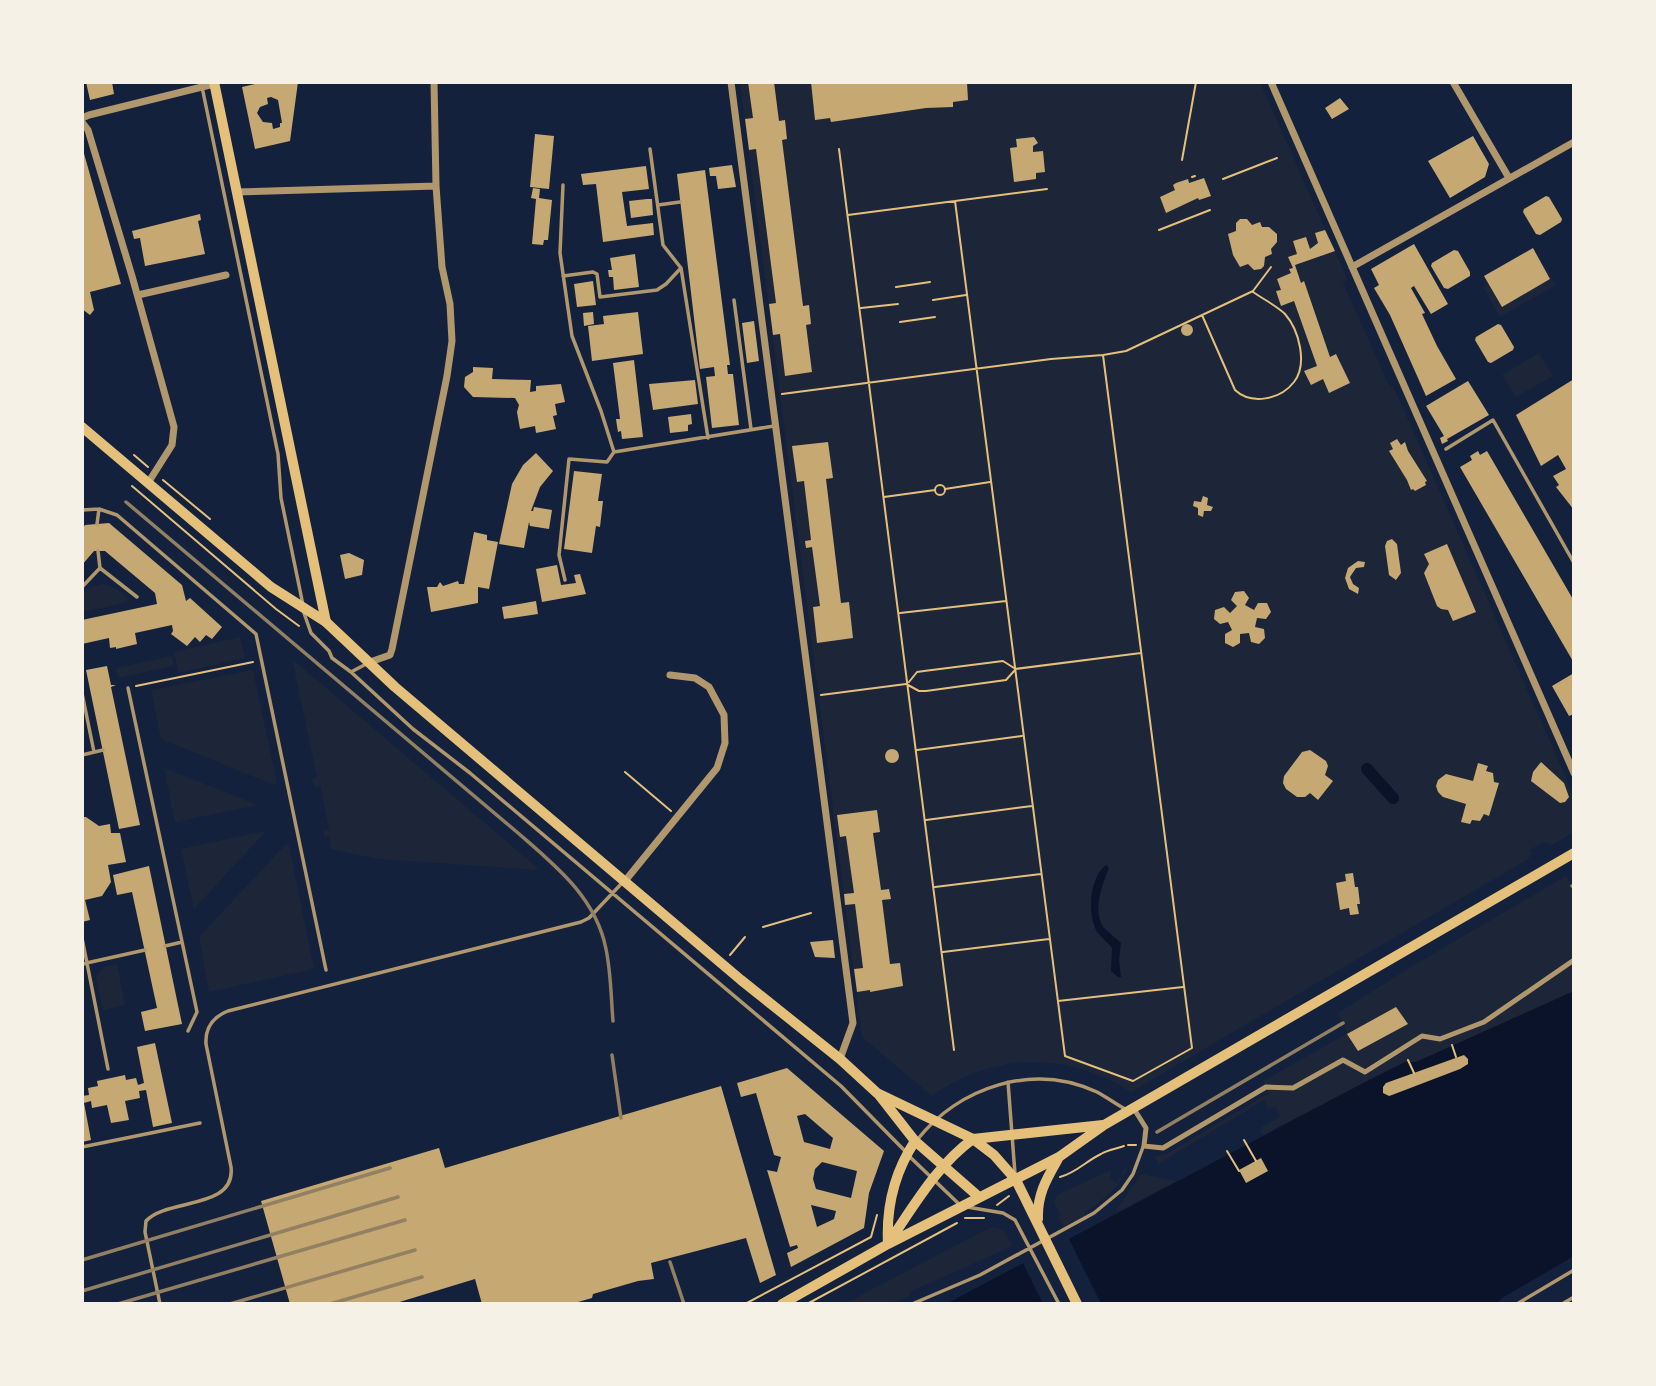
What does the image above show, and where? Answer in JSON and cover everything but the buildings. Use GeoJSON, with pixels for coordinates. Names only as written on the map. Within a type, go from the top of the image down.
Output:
{"type":"FeatureCollection","features":[{"type":"Feature","properties":{"kind":"main road"},"geometry":{"type":"LineString","coordinates":[[214,83],[326,622]]}},
{"type":"Feature","properties":{"kind":"main road"},"geometry":{"type":"LineString","coordinates":[[82,427],[271,587],[326,622],[625,881],[840,1059],[877,1093],[915,1141],[979,1197]]}},
{"type":"Feature","properties":{"kind":"main road"},"geometry":{"type":"LineString","coordinates":[[782,1304],[888,1244],[961,1212],[979,1197],[1059,1157],[1104,1125],[1574,853]]}},
{"type":"Feature","properties":{"kind":"main road"},"geometry":{"type":"LineString","coordinates":[[877,1093],[973,1139],[994,1155],[1016,1180],[1077,1304]]}},
{"type":"Feature","properties":{"kind":"main road"},"geometry":{"type":"LineString","coordinates":[[888,1244],[933,1179],[973,1139],[1104,1125]]}},
{"type":"Feature","properties":{"kind":"main road"},"geometry":{"type":"LineString","coordinates":[[888,1244],[888,1216],[893,1188],[915,1141]]}},
{"type":"Feature","properties":{"kind":"main road"},"geometry":{"type":"LineString","coordinates":[[1038,1225],[1037,1206],[1040,1192],[1059,1157]]}},
{"type":"Feature","properties":{"kind":"street"},"geometry":{"type":"LineString","coordinates":[[370,662],[390,655],[392,649],[452,341],[450,304],[442,267],[436,186],[434,82]]}},
{"type":"Feature","properties":{"kind":"street"},"geometry":{"type":"LineString","coordinates":[[731,82],[853,1023],[840,1059]]}},
{"type":"Feature","properties":{"kind":"street"},"geometry":{"type":"LineString","coordinates":[[1271,82],[1574,773]]}},
{"type":"Feature","properties":{"kind":"street"},"geometry":{"type":"LineString","coordinates":[[1454,82],[1509,178]]}},
{"type":"Feature","properties":{"kind":"street"},"geometry":{"type":"LineString","coordinates":[[148,483],[172,445],[174,427],[138,295],[88,130],[82,120],[89,115],[214,83]]}},
{"type":"Feature","properties":{"kind":"street"},"geometry":{"type":"LineString","coordinates":[[1352,267],[1574,142]]}},
{"type":"Feature","properties":{"kind":"street"},"geometry":{"type":"LineString","coordinates":[[236,192],[436,186]]}},
{"type":"Feature","properties":{"kind":"street"},"geometry":{"type":"LineString","coordinates":[[138,295],[226,275]]}},
{"type":"Feature","properties":{"kind":"street"},"geometry":{"type":"LineString","coordinates":[[625,881],[717,768],[726,733],[720,705],[709,687],[695,678],[670,675]]}},
{"type":"Feature","properties":{"kind":"street"},"geometry":{"type":"LineString","coordinates":[[1132,1110],[1146,1128],[1141,1146],[1163,1148],[1266,1087],[1293,1088],[1343,1060],[1365,1072],[1422,1036],[1440,1039],[1484,1022],[1574,960]]}},
{"type":"Feature","properties":{"kind":"lane"},"geometry":{"type":"LineString","coordinates":[[201,85],[278,454],[281,498],[311,634],[329,651],[332,658],[351,671],[414,729],[470,773],[841,1086],[933,1179],[961,1212],[1007,1215],[1018,1223],[1059,1304]]}},
{"type":"Feature","properties":{"kind":"lane"},"geometry":{"type":"LineString","coordinates":[[650,149],[663,245],[681,268],[708,438]]}},
{"type":"Feature","properties":{"kind":"lane"},"geometry":{"type":"LineString","coordinates":[[563,185],[560,253],[572,336],[614,452]]}},
{"type":"Feature","properties":{"kind":"lane"},"geometry":{"type":"LineString","coordinates":[[657,205],[680,202]]}},
{"type":"Feature","properties":{"kind":"lane"},"geometry":{"type":"LineString","coordinates":[[563,276],[593,272],[597,274],[600,297],[657,290],[681,268]]}},
{"type":"Feature","properties":{"kind":"lane"},"geometry":{"type":"LineString","coordinates":[[734,300],[751,429]]}},
{"type":"Feature","properties":{"kind":"lane"},"geometry":{"type":"LineString","coordinates":[[1447,449],[1493,420],[1574,563]]}},
{"type":"Feature","properties":{"kind":"lane"},"geometry":{"type":"LineString","coordinates":[[565,580],[559,555],[569,459],[607,462],[614,452],[775,425]]}},
{"type":"Feature","properties":{"kind":"lane"},"geometry":{"type":"LineString","coordinates":[[97,524],[99,509]]}},
{"type":"Feature","properties":{"kind":"lane"},"geometry":{"type":"LineString","coordinates":[[82,510],[99,509],[117,515],[256,634],[326,970]]}},
{"type":"Feature","properties":{"kind":"lane"},"geometry":{"type":"LineString","coordinates":[[82,587],[100,568],[99,551]]}},
{"type":"Feature","properties":{"kind":"lane"},"geometry":{"type":"LineString","coordinates":[[100,568],[137,597]]}},
{"type":"Feature","properties":{"kind":"lane"},"geometry":{"type":"LineString","coordinates":[[351,671],[370,662]]}},
{"type":"Feature","properties":{"kind":"lane"},"geometry":{"type":"LineString","coordinates":[[128,688],[197,1012],[188,1031]]}},
{"type":"Feature","properties":{"kind":"lane"},"geometry":{"type":"LineString","coordinates":[[82,693],[94,752]]}},
{"type":"Feature","properties":{"kind":"lane"},"geometry":{"type":"LineString","coordinates":[[82,755],[103,750]]}},
{"type":"Feature","properties":{"kind":"lane"},"geometry":{"type":"LineString","coordinates":[[160,1304],[145,1232],[146,1221],[151,1216],[219,1195],[230,1181],[230,1167],[206,1044],[207,1029],[216,1018],[228,1011],[581,922],[589,918],[625,881]]}},
{"type":"Feature","properties":{"kind":"lane"},"geometry":{"type":"LineString","coordinates":[[82,938],[108,1069]]}},
{"type":"Feature","properties":{"kind":"lane"},"geometry":{"type":"LineString","coordinates":[[164,946],[182,942]]}},
{"type":"Feature","properties":{"kind":"lane"},"geometry":{"type":"LineString","coordinates":[[85,963],[145,950]]}},
{"type":"Feature","properties":{"kind":"lane"},"geometry":{"type":"LineString","coordinates":[[915,1141],[934,1120],[967,1096],[1008,1082],[1042,1079],[1073,1084],[1097,1092],[1132,1110]]}},
{"type":"Feature","properties":{"kind":"lane"},"geometry":{"type":"LineString","coordinates":[[1008,1082],[1016,1180]]}},
{"type":"Feature","properties":{"kind":"lane"},"geometry":{"type":"LineString","coordinates":[[82,1147],[200,1123]]}},
{"type":"Feature","properties":{"kind":"lane"},"geometry":{"type":"LineString","coordinates":[[912,1304],[980,1275],[1082,1222],[1108,1204],[1122,1190],[1137,1164],[1141,1146]]}},
{"type":"Feature","properties":{"kind":"lane"},"geometry":{"type":"LineString","coordinates":[[1517,1304],[1574,1270]]}},
{"type":"Feature","properties":{"kind":"lane"},"geometry":{"type":"LineString","coordinates":[[1562,1304],[1574,1297]]}},
{"type":"Feature","properties":{"kind":"path"},"geometry":{"type":"LineString","coordinates":[[1182,160],[1196,82]]}},
{"type":"Feature","properties":{"kind":"path"},"geometry":{"type":"LineString","coordinates":[[839,149],[954,1050]]}},
{"type":"Feature","properties":{"kind":"path"},"geometry":{"type":"LineString","coordinates":[[1223,179],[1277,158]]}},
{"type":"Feature","properties":{"kind":"path"},"geometry":{"type":"LineString","coordinates":[[847,215],[1047,189]]}},
{"type":"Feature","properties":{"kind":"path"},"geometry":{"type":"LineString","coordinates":[[955,201],[1065,1056],[1133,1081],[1192,1048],[1103,355]]}},
{"type":"Feature","properties":{"kind":"path"},"geometry":{"type":"LineString","coordinates":[[1158,230],[1210,210]]}},
{"type":"Feature","properties":{"kind":"path"},"geometry":{"type":"LineString","coordinates":[[780,394],[1126,351],[1253,291],[1270,267]]}},
{"type":"Feature","properties":{"kind":"path"},"geometry":{"type":"LineString","coordinates":[[896,287],[930,282]]}},
{"type":"Feature","properties":{"kind":"path"},"geometry":{"type":"LineString","coordinates":[[1201,314],[1235,390],[1249,398],[1258,399],[1276,394],[1296,380],[1300,365],[1299,343],[1285,315],[1253,291]]}},
{"type":"Feature","properties":{"kind":"path"},"geometry":{"type":"LineString","coordinates":[[933,300],[967,295]]}},
{"type":"Feature","properties":{"kind":"path"},"geometry":{"type":"LineString","coordinates":[[859,309],[898,304]]}},
{"type":"Feature","properties":{"kind":"path"},"geometry":{"type":"LineString","coordinates":[[900,322],[935,317]]}},
{"type":"Feature","properties":{"kind":"path"},"geometry":{"type":"LineString","coordinates":[[883,497],[935,490],[940,485],[945,489],[991,482]]}},
{"type":"Feature","properties":{"kind":"path"},"geometry":{"type":"LineString","coordinates":[[133,488],[276,609],[311,634]]}},
{"type":"Feature","properties":{"kind":"path"},"geometry":{"type":"LineString","coordinates":[[935,490],[940,495],[945,489]]}},
{"type":"Feature","properties":{"kind":"path"},"geometry":{"type":"LineString","coordinates":[[898,614],[1007,601]]}},
{"type":"Feature","properties":{"kind":"path"},"geometry":{"type":"LineString","coordinates":[[907,684],[917,672],[924,671],[1003,661],[1015,669],[1142,653]]}},
{"type":"Feature","properties":{"kind":"path"},"geometry":{"type":"LineString","coordinates":[[128,688],[261,660]]}},
{"type":"Feature","properties":{"kind":"path"},"geometry":{"type":"LineString","coordinates":[[819,695],[907,684],[919,691],[982,684],[1006,680],[1015,669]]}},
{"type":"Feature","properties":{"kind":"path"},"geometry":{"type":"LineString","coordinates":[[916,750],[1024,736]]}},
{"type":"Feature","properties":{"kind":"path"},"geometry":{"type":"LineString","coordinates":[[625,772],[677,816]]}},
{"type":"Feature","properties":{"kind":"path"},"geometry":{"type":"LineString","coordinates":[[924,820],[1033,806]]}},
{"type":"Feature","properties":{"kind":"path"},"geometry":{"type":"LineString","coordinates":[[933,887],[1042,874]]}},
{"type":"Feature","properties":{"kind":"path"},"geometry":{"type":"LineString","coordinates":[[763,927],[811,913]]}},
{"type":"Feature","properties":{"kind":"path"},"geometry":{"type":"LineString","coordinates":[[723,964],[745,937]]}},
{"type":"Feature","properties":{"kind":"path"},"geometry":{"type":"LineString","coordinates":[[941,952],[1050,939]]}},
{"type":"Feature","properties":{"kind":"path"},"geometry":{"type":"LineString","coordinates":[[1058,1001],[1184,987]]}},
{"type":"Feature","properties":{"kind":"path"},"geometry":{"type":"LineString","coordinates":[[1451,1044],[1456,1057]]}},
{"type":"Feature","properties":{"kind":"path"},"geometry":{"type":"LineString","coordinates":[[1408,1060],[1414,1073]]}},
{"type":"Feature","properties":{"kind":"path"},"geometry":{"type":"LineString","coordinates":[[1244,1140],[1256,1161]]}},
{"type":"Feature","properties":{"kind":"path"},"geometry":{"type":"LineString","coordinates":[[1128,1145],[1141,1146]]}},
{"type":"Feature","properties":{"kind":"path"},"geometry":{"type":"LineString","coordinates":[[1057,1177],[1072,1174],[1081,1165],[1103,1152],[1124,1146]]}},
{"type":"Feature","properties":{"kind":"path"},"geometry":{"type":"LineString","coordinates":[[1227,1151],[1240,1171]]}},
{"type":"Feature","properties":{"kind":"path"},"geometry":{"type":"LineString","coordinates":[[999,1203],[1010,1195]]}},
{"type":"Feature","properties":{"kind":"path"},"geometry":{"type":"LineString","coordinates":[[807,1304],[953,1226],[961,1212],[986,1219]]}},
{"type":"Feature","properties":{"kind":"path"},"geometry":{"type":"LineString","coordinates":[[745,1304],[872,1237]]}},
{"type":"Feature","properties":{"kind":"shaded area"},"geometry":{"type":"Polygon","coordinates":[[[740,82],[1260,82],[1347,279],[1343,283],[1388,383],[1393,387],[1407,417],[1574,796],[1574,832],[1552,845],[1544,842],[1530,850],[1532,854],[1528,859],[1131,1092],[1081,1069],[1030,1062],[980,1071],[932,1096],[862,1037],[740,82]]]}},
{"type":"Feature","properties":{"kind":"shaded area"},"geometry":{"type":"Polygon","coordinates":[[[1544,265],[1556,285],[1500,317],[1483,287],[1489,283],[1502,307],[1550,279],[1544,265]]]}},
{"type":"Feature","properties":{"kind":"shaded area"},"geometry":{"type":"Polygon","coordinates":[[[1539,353],[1553,376],[1516,397],[1502,375],[1539,353]]]}},
{"type":"Feature","properties":{"kind":"shaded area"},"geometry":{"type":"Polygon","coordinates":[[[103,584],[121,592],[128,602],[82,612],[82,593],[88,588],[103,584]]]}},
{"type":"Feature","properties":{"kind":"shaded area"},"geometry":{"type":"Polygon","coordinates":[[[240,637],[245,658],[179,673],[174,652],[240,637]]]}},
{"type":"Feature","properties":{"kind":"shaded area"},"geometry":{"type":"Polygon","coordinates":[[[172,656],[174,666],[118,678],[116,668],[172,656]]]}},
{"type":"Feature","properties":{"kind":"shaded area"},"geometry":{"type":"Polygon","coordinates":[[[292,659],[540,870],[378,859],[331,849],[329,836],[324,837],[323,831],[329,829],[320,786],[314,787],[312,779],[317,777],[292,659]]]}},
{"type":"Feature","properties":{"kind":"shaded area"},"geometry":{"type":"Polygon","coordinates":[[[253,670],[277,783],[274,785],[161,739],[151,690],[253,670]]]}},
{"type":"Feature","properties":{"kind":"shaded area"},"geometry":{"type":"Polygon","coordinates":[[[164,768],[258,805],[175,822],[164,768]]]}},
{"type":"Feature","properties":{"kind":"shaded area"},"geometry":{"type":"Polygon","coordinates":[[[266,831],[194,909],[181,849],[266,831]]]}},
{"type":"Feature","properties":{"kind":"shaded area"},"geometry":{"type":"Polygon","coordinates":[[[286,844],[289,845],[314,969],[209,992],[199,937],[286,844]]]}},
{"type":"Feature","properties":{"kind":"shaded area"},"geometry":{"type":"Polygon","coordinates":[[[1106,865],[1109,868],[1099,898],[1099,914],[1104,928],[1121,943],[1121,977],[1111,971],[1112,948],[1097,932],[1092,916],[1093,887],[1100,871],[1106,865]]]}},
{"type":"Feature","properties":{"kind":"shaded area"},"geometry":{"type":"Polygon","coordinates":[[[1566,876],[1574,889],[1574,991],[1416,1063],[1405,1062],[1263,1135],[1260,1130],[1263,1126],[1280,1117],[1275,1106],[1269,1109],[1264,1100],[1158,1164],[1155,1156],[1168,1153],[1265,1095],[1269,1096],[1263,1081],[1348,1033],[1338,1013],[1566,876]]]}},
{"type":"Feature","properties":{"kind":"shaded area"},"geometry":{"type":"Polygon","coordinates":[[[117,964],[125,1005],[103,1010],[96,977],[103,967],[117,964]]]}},
{"type":"Feature","properties":{"kind":"shaded area"},"geometry":{"type":"Polygon","coordinates":[[[1574,991],[1574,1256],[1496,1304],[946,1304],[1405,1062],[1416,1062],[1574,991]]]}},
{"type":"Feature","properties":{"kind":"shaded area"},"geometry":{"type":"Polygon","coordinates":[[[1123,1169],[1127,1169],[1119,1182],[1109,1194],[1085,1212],[1085,1216],[1063,1227],[1058,1216],[1061,1214],[1054,1203],[1057,1195],[1111,1170],[1110,1178],[1116,1182],[1122,1176],[1123,1169]]]}},
{"type":"Feature","properties":{"kind":"shaded area"},"geometry":{"type":"Polygon","coordinates":[[[1141,1174],[1176,1181],[1118,1212],[1116,1210],[1141,1174]]]}},
{"type":"Feature","properties":{"kind":"shaded area"},"geometry":{"type":"Polygon","coordinates":[[[996,1227],[1004,1231],[1013,1246],[912,1291],[908,1297],[887,1304],[844,1304],[989,1228],[996,1227]]]}},
{"type":"Feature","properties":{"kind":"pier"},"geometry":{"type":"Polygon","coordinates":[[[1068,1237],[1101,1304],[1043,1304],[1022,1261],[1068,1237]]]}},
{"type":"Feature","properties":{"kind":"waterway"},"geometry":{"type":"LineString","coordinates":[[1367,769],[1393,798]]}},
{"type":"Feature","properties":{"kind":"railway"},"geometry":{"type":"LineString","coordinates":[[126,502],[560,871],[584,899],[601,931],[609,967],[613,1021]]}},
{"type":"Feature","properties":{"kind":"railway"},"geometry":{"type":"LineString","coordinates":[[1157,1132],[1343,1023]]}},
{"type":"Feature","properties":{"kind":"railway"},"geometry":{"type":"LineString","coordinates":[[612,1055],[621,1118]]}},
{"type":"Feature","properties":{"kind":"railway"},"geometry":{"type":"LineString","coordinates":[[82,1260],[390,1168]]}},
{"type":"Feature","properties":{"kind":"railway"},"geometry":{"type":"LineString","coordinates":[[82,1291],[398,1197]]}},
{"type":"Feature","properties":{"kind":"railway"},"geometry":{"type":"LineString","coordinates":[[118,1304],[405,1220]]}},
{"type":"Feature","properties":{"kind":"railway"},"geometry":{"type":"LineString","coordinates":[[230,1304],[415,1250]]}},
{"type":"Feature","properties":{"kind":"railway"},"geometry":{"type":"LineString","coordinates":[[670,1262],[684,1304]]}},
{"type":"Feature","properties":{"kind":"railway"},"geometry":{"type":"LineString","coordinates":[[330,1304],[422,1277]]}}]}
